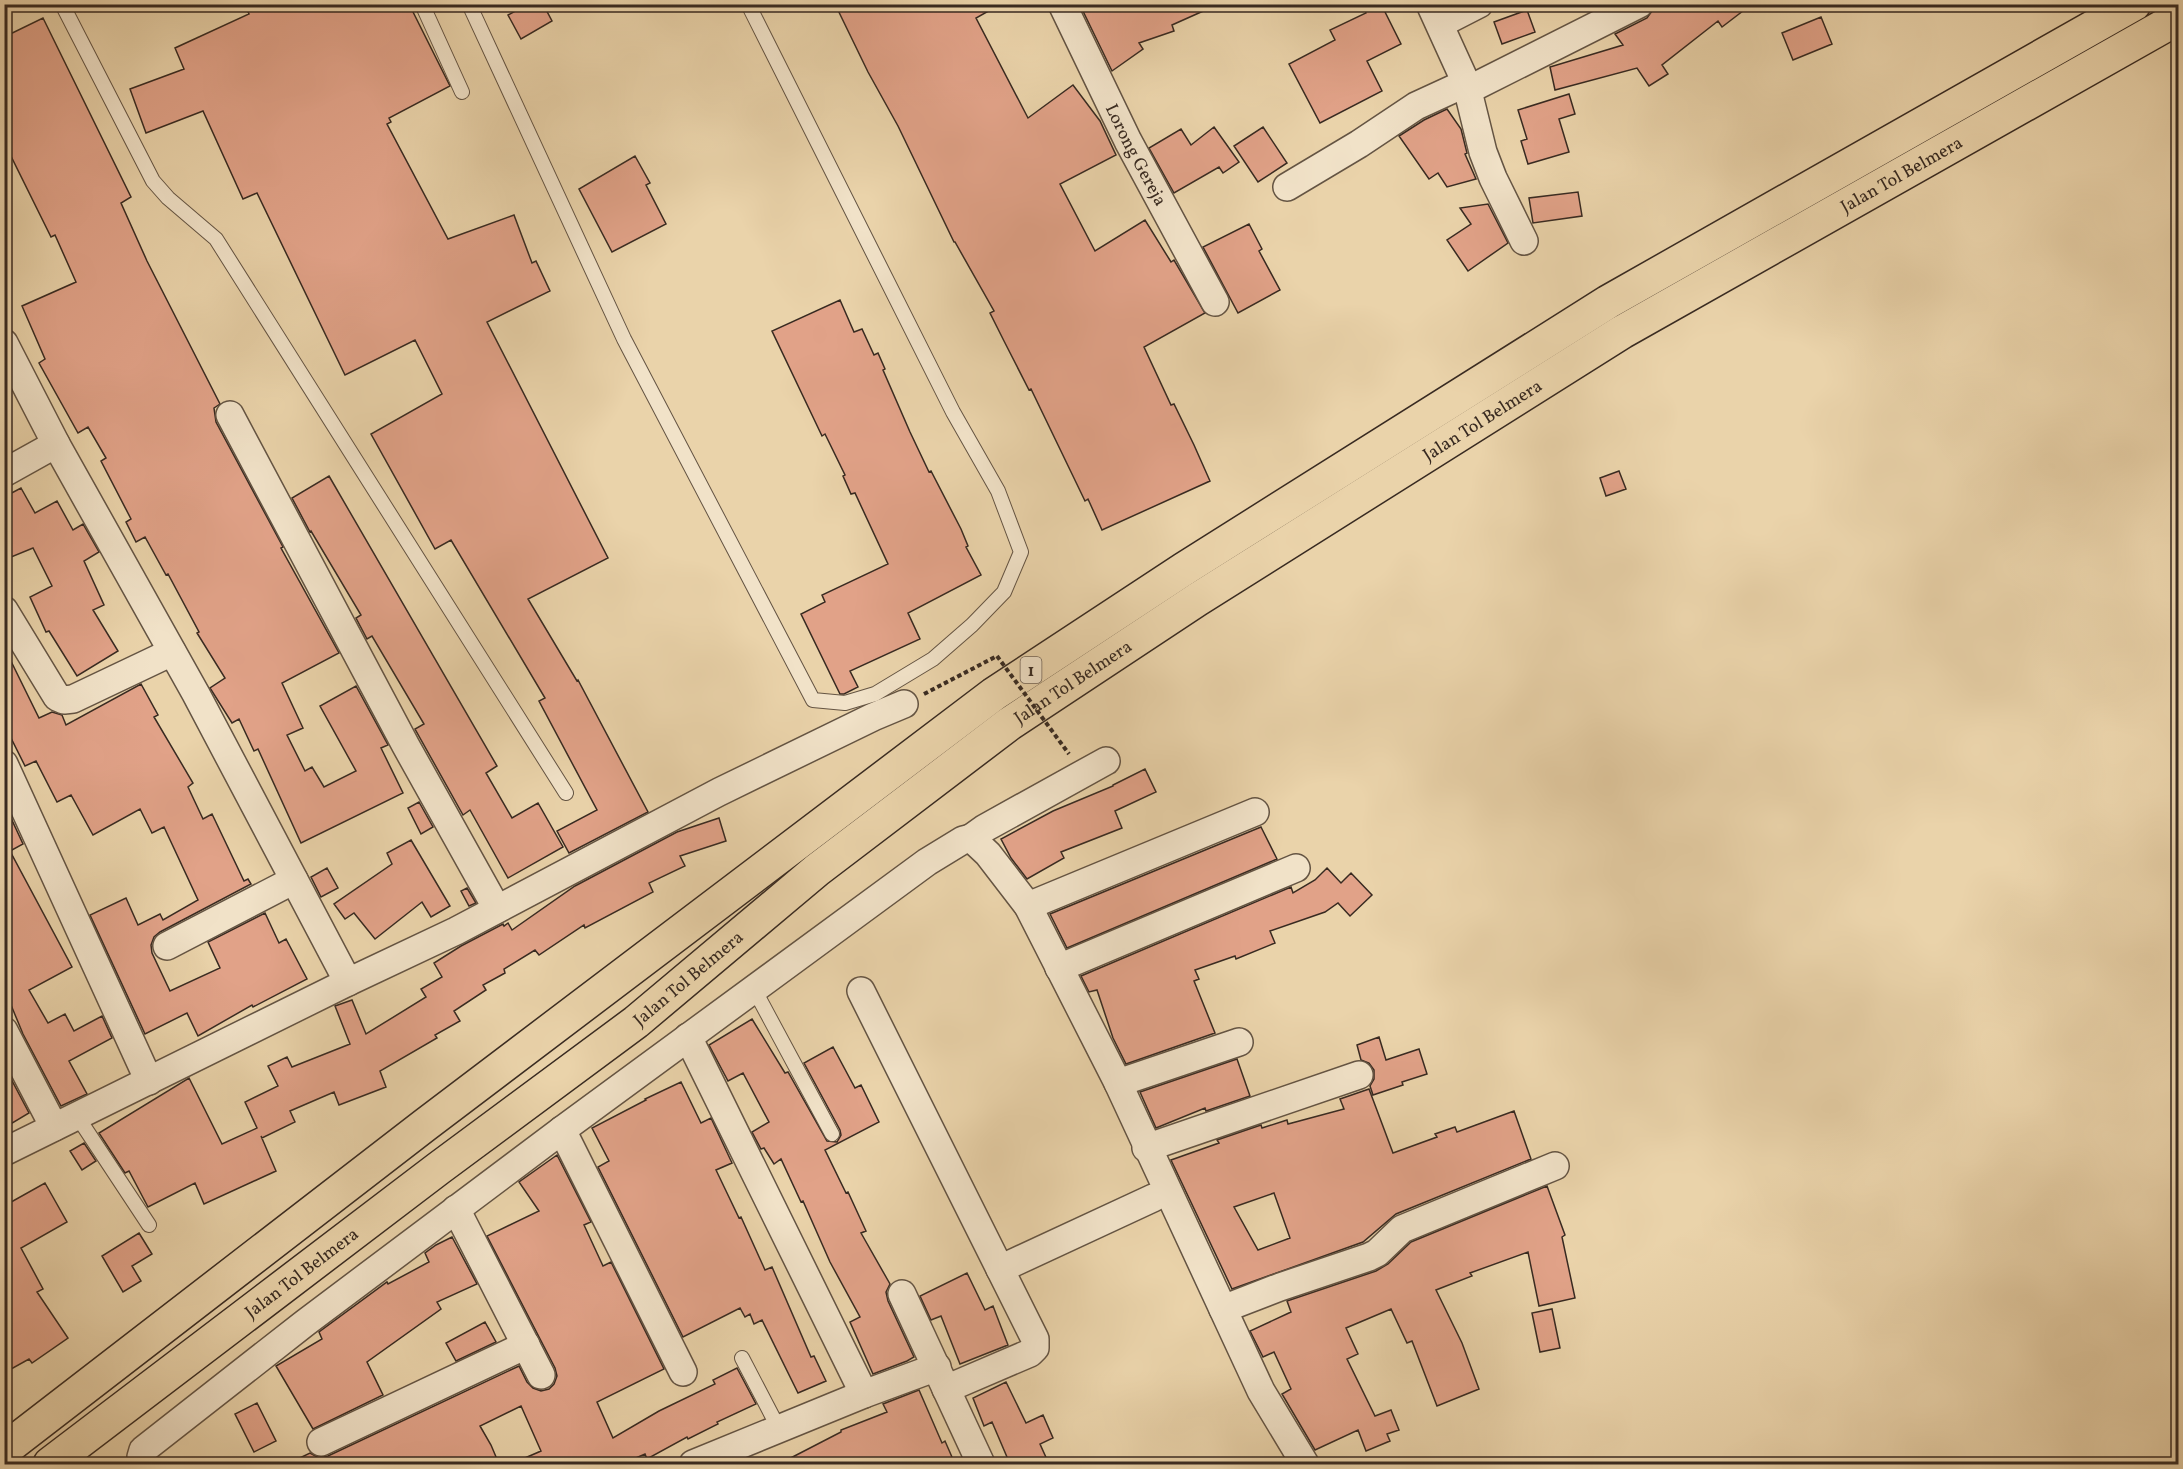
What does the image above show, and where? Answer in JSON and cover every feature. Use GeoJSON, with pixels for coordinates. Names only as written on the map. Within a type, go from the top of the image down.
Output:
{"type":"FeatureCollection","features":[{"type":"Feature","properties":{"kind":"highway","name":"Jalan Tol Belmera"},"geometry":{"type":"LineString","coordinates":[[4,1450],[425,1125],[994,694],[1184,569],[1608,302],[2134,4]]}},
{"type":"Feature","properties":{"kind":"highway","name":"Jalan Tol Belmera"},"geometry":{"type":"LineString","coordinates":[[50,1464],[429,1175],[636,1022],[817,870],[1009,723],[1198,599],[1622,332],[2178,18]]}},
{"type":"Feature","properties":{"kind":"street","name":"Lorong Gereja"},"geometry":{"type":"LineString","coordinates":[[1062,4],[1128,141],[1215,302]]}},
{"type":"Feature","properties":{"kind":"street"},"geometry":{"type":"LineString","coordinates":[[1479,4],[1435,14],[1467,86],[1489,169],[1524,241]]}},
{"type":"Feature","properties":{"kind":"street"},"geometry":{"type":"LineString","coordinates":[[1287,187],[1359,144],[1416,106],[1467,86],[1639,4]]}},
{"type":"Feature","properties":{"kind":"street"},"geometry":{"type":"LineString","coordinates":[[4,343],[56,444],[172,652],[348,982]]}},
{"type":"Feature","properties":{"kind":"street"},"geometry":{"type":"LineString","coordinates":[[230,415],[406,746],[497,909]]}},
{"type":"Feature","properties":{"kind":"street"},"geometry":{"type":"LineString","coordinates":[[4,473],[56,444]]}},
{"type":"Feature","properties":{"kind":"street"},"geometry":{"type":"LineString","coordinates":[[4,610],[57,697],[64,700],[73,699],[172,652]]}},
{"type":"Feature","properties":{"kind":"street"},"geometry":{"type":"LineString","coordinates":[[4,1152],[497,909],[719,792],[904,704]]}},
{"type":"Feature","properties":{"kind":"street"},"geometry":{"type":"LineString","coordinates":[[143,1464],[143,1450],[305,1323],[562,1130],[927,862],[1106,761]]}},
{"type":"Feature","properties":{"kind":"street"},"geometry":{"type":"LineString","coordinates":[[4,764],[149,1081]]}},
{"type":"Feature","properties":{"kind":"street"},"geometry":{"type":"LineString","coordinates":[[1028,906],[1255,812]]}},
{"type":"Feature","properties":{"kind":"street"},"geometry":{"type":"LineString","coordinates":[[971,838],[988,854],[1028,906],[1118,1083],[1146,1148],[1261,1390],[1305,1464]]}},
{"type":"Feature","properties":{"kind":"street"},"geometry":{"type":"LineString","coordinates":[[1059,968],[1296,868]]}},
{"type":"Feature","properties":{"kind":"street"},"geometry":{"type":"LineString","coordinates":[[167,946],[294,880]]}},
{"type":"Feature","properties":{"kind":"street"},"geometry":{"type":"LineString","coordinates":[[693,1464],[864,1394],[941,1378],[1030,1353],[1035,1348],[1035,1339],[861,991]]}},
{"type":"Feature","properties":{"kind":"street"},"geometry":{"type":"LineString","coordinates":[[4,1031],[66,1122]]}},
{"type":"Feature","properties":{"kind":"street"},"geometry":{"type":"LineString","coordinates":[[688,1037],[864,1394]]}},
{"type":"Feature","properties":{"kind":"street"},"geometry":{"type":"LineString","coordinates":[[1118,1083],[1239,1042]]}},
{"type":"Feature","properties":{"kind":"street"},"geometry":{"type":"LineString","coordinates":[[1146,1148],[1359,1075]]}},
{"type":"Feature","properties":{"kind":"street"},"geometry":{"type":"LineString","coordinates":[[562,1130],[683,1372]]}},
{"type":"Feature","properties":{"kind":"street"},"geometry":{"type":"LineString","coordinates":[[1222,1309],[1369,1257],[1377,1253],[1402,1229],[1555,1166]]}},
{"type":"Feature","properties":{"kind":"street"},"geometry":{"type":"LineString","coordinates":[[1000,1269],[1153,1198]]}},
{"type":"Feature","properties":{"kind":"street"},"geometry":{"type":"LineString","coordinates":[[456,1209],[541,1375]]}},
{"type":"Feature","properties":{"kind":"street"},"geometry":{"type":"LineString","coordinates":[[902,1294],[981,1464]]}},
{"type":"Feature","properties":{"kind":"street"},"geometry":{"type":"LineString","coordinates":[[321,1442],[526,1345]]}},
{"type":"Feature","properties":{"kind":"lane"},"geometry":{"type":"LineString","coordinates":[[62,4],[153,181],[168,198],[216,239],[566,793]]}},
{"type":"Feature","properties":{"kind":"lane"},"geometry":{"type":"LineString","coordinates":[[422,4],[462,92]]}},
{"type":"Feature","properties":{"kind":"lane"},"geometry":{"type":"LineString","coordinates":[[469,4],[624,339],[813,700],[845,703],[875,694],[933,658],[972,626],[1004,592],[1021,552],[998,491],[953,412],[748,4]]}},
{"type":"Feature","properties":{"kind":"lane"},"geometry":{"type":"LineString","coordinates":[[754,989],[832,1134]]}},
{"type":"Feature","properties":{"kind":"lane"},"geometry":{"type":"LineString","coordinates":[[66,1122],[149,1225]]}},
{"type":"Feature","properties":{"kind":"lane"},"geometry":{"type":"LineString","coordinates":[[742,1358],[779,1429]]}},
{"type":"Feature","properties":{"kind":"path"},"geometry":{"type":"LineString","coordinates":[[904,704],[997,656],[1069,754]]}},
{"type":"Feature","properties":{"kind":"building"},"geometry":{"type":"Polygon","coordinates":[[[244,4],[409,4],[450,86],[389,118],[391,122],[387,124],[448,239],[514,215],[532,263],[536,261],[550,291],[487,322],[608,558],[528,599],[578,680],[648,812],[569,853],[557,831],[597,810],[539,701],[545,698],[451,540],[435,549],[371,434],[442,394],[415,340],[345,375],[257,193],[243,199],[203,111],[146,133],[130,89],[184,69],[175,48],[249,14],[244,4]]]}},
{"type":"Feature","properties":{"kind":"building"},"geometry":{"type":"Polygon","coordinates":[[[528,4],[543,4],[552,21],[521,39],[508,15],[528,4]]]}},
{"type":"Feature","properties":{"kind":"building"},"geometry":{"type":"Polygon","coordinates":[[[835,4],[1001,4],[976,18],[1028,118],[1073,85],[1100,121],[1116,155],[1060,184],[1095,251],[1145,220],[1171,262],[1174,260],[1205,313],[1144,347],[1210,481],[1102,530],[1088,499],[1085,501],[1031,389],[1029,390],[990,313],[994,311],[954,242],[835,4]]]}},
{"type":"Feature","properties":{"kind":"building"},"geometry":{"type":"Polygon","coordinates":[[[1086,4],[1219,4],[1172,25],[1174,31],[1139,43],[1143,49],[1112,71],[1081,7],[1086,4]]]}},
{"type":"Feature","properties":{"kind":"building"},"geometry":{"type":"Polygon","coordinates":[[[1362,4],[1381,4],[1401,44],[1367,61],[1382,91],[1320,123],[1289,64],[1335,40],[1330,30],[1366,13],[1362,4]]]}},
{"type":"Feature","properties":{"kind":"building"},"geometry":{"type":"Polygon","coordinates":[[[1657,4],[1752,4],[1722,27],[1718,21],[1662,65],[1668,74],[1649,86],[1637,68],[1555,90],[1550,67],[1623,45],[1615,34],[1647,18],[1657,4]]]}},
{"type":"Feature","properties":{"kind":"building"},"geometry":{"type":"Polygon","coordinates":[[[1527,10],[1535,32],[1502,44],[1494,22],[1527,10]]]}},
{"type":"Feature","properties":{"kind":"building"},"geometry":{"type":"Polygon","coordinates":[[[1821,17],[1832,44],[1793,60],[1782,33],[1821,17]]]}},
{"type":"Feature","properties":{"kind":"building"},"geometry":{"type":"Polygon","coordinates":[[[43,18],[131,197],[121,203],[147,261],[220,404],[214,408],[216,422],[283,547],[281,548],[339,653],[282,683],[303,728],[287,735],[305,771],[312,767],[324,787],[356,771],[320,706],[356,686],[388,745],[381,748],[403,793],[301,843],[258,749],[254,751],[239,719],[232,723],[210,688],[225,678],[197,633],[199,632],[168,574],[166,575],[145,537],[136,542],[126,522],[131,519],[101,461],[106,458],[88,427],[78,433],[39,363],[45,359],[22,306],[76,282],[55,235],[51,237],[4,142],[4,37],[43,18]]]}},
{"type":"Feature","properties":{"kind":"building"},"geometry":{"type":"Polygon","coordinates":[[[1569,94],[1575,114],[1559,119],[1569,152],[1528,164],[1521,141],[1527,139],[1518,110],[1569,94]]]}},
{"type":"Feature","properties":{"kind":"building"},"geometry":{"type":"Polygon","coordinates":[[[1447,109],[1461,129],[1467,153],[1465,154],[1476,179],[1447,187],[1438,173],[1429,179],[1399,136],[1447,109]]]}},
{"type":"Feature","properties":{"kind":"building"},"geometry":{"type":"Polygon","coordinates":[[[1214,127],[1239,162],[1223,173],[1219,167],[1174,193],[1149,148],[1181,129],[1191,145],[1214,127]]]}},
{"type":"Feature","properties":{"kind":"building"},"geometry":{"type":"Polygon","coordinates":[[[1263,127],[1287,163],[1258,182],[1234,146],[1263,127]]]}},
{"type":"Feature","properties":{"kind":"building"},"geometry":{"type":"Polygon","coordinates":[[[635,156],[650,183],[646,185],[666,224],[612,252],[579,189],[635,156]]]}},
{"type":"Feature","properties":{"kind":"building"},"geometry":{"type":"Polygon","coordinates":[[[1578,192],[1582,216],[1533,223],[1529,198],[1578,192]]]}},
{"type":"Feature","properties":{"kind":"building"},"geometry":{"type":"Polygon","coordinates":[[[1488,204],[1508,243],[1468,271],[1447,240],[1471,224],[1460,208],[1488,204]]]}},
{"type":"Feature","properties":{"kind":"building"},"geometry":{"type":"Polygon","coordinates":[[[1249,224],[1262,249],[1259,251],[1280,290],[1238,313],[1203,247],[1249,224]]]}},
{"type":"Feature","properties":{"kind":"building"},"geometry":{"type":"Polygon","coordinates":[[[840,300],[854,332],[862,329],[874,355],[878,353],[910,432],[961,529],[968,546],[966,547],[981,575],[908,613],[920,639],[850,671],[858,687],[844,694],[840,694],[801,614],[825,602],[822,595],[888,564],[855,493],[851,494],[843,476],[845,475],[825,434],[822,436],[772,331],[840,300]]]}},
{"type":"Feature","properties":{"kind":"building"},"geometry":{"type":"Polygon","coordinates":[[[1619,471],[1626,489],[1606,496],[1600,478],[1619,471]]]}},
{"type":"Feature","properties":{"kind":"building"},"geometry":{"type":"Polygon","coordinates":[[[329,476],[497,766],[486,773],[512,818],[538,803],[563,847],[508,878],[470,810],[463,815],[415,729],[424,724],[372,636],[367,639],[356,618],[361,615],[292,498],[329,476]]]}},
{"type":"Feature","properties":{"kind":"building"},"geometry":{"type":"Polygon","coordinates":[[[21,488],[35,513],[57,501],[73,530],[83,524],[99,552],[84,561],[104,605],[93,610],[118,651],[77,676],[49,631],[46,632],[30,597],[52,586],[33,548],[4,560],[4,497],[21,488]]]}},
{"type":"Feature","properties":{"kind":"building"},"geometry":{"type":"Polygon","coordinates":[[[4,647],[39,718],[52,712],[62,715],[66,725],[141,684],[158,715],[154,717],[193,783],[188,787],[203,819],[212,814],[244,881],[248,879],[251,884],[154,937],[151,945],[152,953],[170,991],[220,968],[208,942],[265,913],[279,943],[286,939],[307,979],[253,1007],[252,1005],[198,1036],[187,1013],[145,1034],[90,915],[126,898],[138,925],[160,914],[163,920],[198,900],[164,827],[152,833],[140,809],[93,835],[71,795],[57,802],[36,761],[25,766],[4,724],[4,647]]]}},
{"type":"Feature","properties":{"kind":"building"},"geometry":{"type":"Polygon","coordinates":[[[1145,769],[1156,792],[1115,811],[1122,828],[1061,852],[1064,858],[1027,879],[1011,858],[1001,839],[1053,811],[1113,786],[1145,769]]]}},
{"type":"Feature","properties":{"kind":"building"},"geometry":{"type":"Polygon","coordinates":[[[419,802],[433,827],[421,834],[408,808],[419,802]]]}},
{"type":"Feature","properties":{"kind":"building"},"geometry":{"type":"Polygon","coordinates":[[[4,803],[23,844],[10,851],[72,967],[29,990],[48,1023],[65,1014],[74,1031],[102,1016],[112,1038],[69,1061],[87,1094],[61,1106],[23,1034],[11,1005],[4,1009],[4,803]]]}},
{"type":"Feature","properties":{"kind":"building"},"geometry":{"type":"Polygon","coordinates":[[[719,818],[726,841],[680,856],[685,866],[649,883],[653,892],[585,928],[584,925],[539,955],[535,950],[504,969],[505,973],[483,985],[486,990],[454,1011],[460,1021],[435,1035],[437,1038],[380,1071],[386,1087],[339,1105],[334,1092],[290,1111],[295,1122],[262,1138],[261,1136],[276,1171],[204,1204],[195,1183],[148,1207],[129,1171],[125,1173],[99,1133],[189,1078],[222,1144],[257,1128],[245,1102],[278,1086],[268,1066],[287,1057],[292,1067],[350,1044],[335,1006],[352,1000],[366,1034],[426,997],[421,989],[442,977],[434,963],[461,946],[503,924],[504,926],[508,923],[512,930],[575,886],[677,832],[719,818]]]}},
{"type":"Feature","properties":{"kind":"building"},"geometry":{"type":"Polygon","coordinates":[[[1261,827],[1277,859],[1067,948],[1050,914],[1261,827]]]}},
{"type":"Feature","properties":{"kind":"building"},"geometry":{"type":"Polygon","coordinates":[[[411,840],[450,906],[431,917],[422,902],[375,939],[354,913],[345,919],[334,904],[392,864],[387,853],[411,840]]]}},
{"type":"Feature","properties":{"kind":"building"},"geometry":{"type":"Polygon","coordinates":[[[327,868],[338,888],[321,897],[311,877],[327,868]]]}},
{"type":"Feature","properties":{"kind":"building"},"geometry":{"type":"Polygon","coordinates":[[[1327,868],[1341,883],[1351,873],[1372,895],[1350,916],[1338,903],[1325,912],[1270,931],[1275,943],[1236,959],[1235,956],[1195,970],[1199,979],[1194,981],[1215,1033],[1126,1064],[1113,1038],[1097,990],[1089,992],[1081,976],[1291,887],[1293,893],[1315,880],[1327,868]]]}},
{"type":"Feature","properties":{"kind":"building"},"geometry":{"type":"Polygon","coordinates":[[[467,888],[476,903],[469,906],[461,891],[467,888]]]}},
{"type":"Feature","properties":{"kind":"building"},"geometry":{"type":"Polygon","coordinates":[[[752,1019],[785,1073],[788,1072],[827,1141],[837,1142],[841,1135],[840,1130],[804,1063],[833,1047],[855,1088],[861,1085],[879,1122],[825,1150],[866,1231],[861,1233],[890,1284],[886,1292],[888,1301],[914,1357],[907,1361],[873,1374],[850,1322],[860,1317],[830,1262],[803,1201],[801,1202],[781,1159],[774,1164],[764,1148],[761,1149],[752,1132],[769,1122],[743,1073],[728,1081],[709,1045],[752,1019]]]}},
{"type":"Feature","properties":{"kind":"building"},"geometry":{"type":"Polygon","coordinates":[[[1379,1037],[1386,1060],[1419,1049],[1427,1074],[1373,1095],[1370,1086],[1374,1079],[1374,1070],[1369,1063],[1361,1060],[1357,1045],[1379,1037]]]}},
{"type":"Feature","properties":{"kind":"building"},"geometry":{"type":"Polygon","coordinates":[[[1237,1059],[1250,1096],[1206,1111],[1205,1108],[1156,1128],[1140,1092],[1237,1059]]]}},
{"type":"Feature","properties":{"kind":"building"},"geometry":{"type":"Polygon","coordinates":[[[9,1075],[29,1113],[4,1128],[4,1078],[9,1075]]]}},
{"type":"Feature","properties":{"kind":"building"},"geometry":{"type":"Polygon","coordinates":[[[681,1082],[701,1123],[711,1118],[732,1163],[716,1170],[765,1270],[772,1267],[811,1357],[814,1356],[826,1381],[798,1393],[762,1320],[754,1324],[750,1314],[745,1317],[740,1308],[683,1337],[598,1167],[609,1161],[592,1128],[681,1082]]]}},
{"type":"Feature","properties":{"kind":"building"},"geometry":{"type":"Polygon","coordinates":[[[1369,1089],[1393,1153],[1437,1137],[1435,1134],[1455,1127],[1457,1132],[1514,1111],[1531,1159],[1396,1214],[1363,1242],[1232,1289],[1171,1160],[1219,1143],[1217,1140],[1261,1125],[1262,1128],[1287,1120],[1288,1124],[1344,1109],[1340,1099],[1369,1089]],[[1274,1193],[1234,1207],[1258,1250],[1290,1238],[1274,1193]]]}},
{"type":"Feature","properties":{"kind":"building"},"geometry":{"type":"Polygon","coordinates":[[[84,1143],[96,1161],[82,1170],[70,1151],[84,1143]]]}},
{"type":"Feature","properties":{"kind":"building"},"geometry":{"type":"Polygon","coordinates":[[[557,1155],[591,1222],[584,1225],[603,1266],[611,1262],[664,1369],[597,1402],[613,1438],[659,1411],[715,1384],[713,1380],[737,1368],[756,1404],[647,1459],[645,1454],[622,1464],[511,1464],[541,1451],[521,1406],[480,1426],[499,1464],[287,1464],[310,1453],[319,1458],[328,1456],[519,1366],[527,1382],[533,1388],[541,1391],[549,1389],[554,1384],[557,1376],[555,1368],[487,1236],[539,1211],[519,1182],[557,1155]]]}},
{"type":"Feature","properties":{"kind":"building"},"geometry":{"type":"Polygon","coordinates":[[[45,1183],[67,1222],[21,1248],[43,1289],[37,1292],[68,1338],[32,1363],[29,1359],[4,1373],[4,1206],[45,1183]]]}},
{"type":"Feature","properties":{"kind":"building"},"geometry":{"type":"Polygon","coordinates":[[[1547,1186],[1565,1235],[1562,1237],[1575,1298],[1539,1306],[1528,1252],[1470,1273],[1472,1276],[1436,1290],[1462,1343],[1479,1389],[1437,1406],[1412,1341],[1407,1343],[1391,1309],[1346,1328],[1358,1354],[1347,1359],[1375,1416],[1391,1410],[1399,1430],[1387,1434],[1390,1441],[1366,1451],[1358,1430],[1315,1450],[1282,1394],[1291,1389],[1274,1352],[1263,1357],[1250,1331],[1291,1312],[1287,1301],[1376,1271],[1388,1264],[1411,1242],[1547,1186]]]}},
{"type":"Feature","properties":{"kind":"building"},"geometry":{"type":"Polygon","coordinates":[[[139,1233],[152,1254],[132,1266],[141,1281],[123,1292],[102,1256],[139,1233]]]}},
{"type":"Feature","properties":{"kind":"building"},"geometry":{"type":"Polygon","coordinates":[[[452,1237],[477,1284],[437,1302],[441,1309],[367,1362],[383,1395],[313,1429],[276,1366],[322,1339],[319,1332],[387,1282],[388,1284],[429,1262],[425,1253],[452,1237]]]}},
{"type":"Feature","properties":{"kind":"building"},"geometry":{"type":"Polygon","coordinates":[[[967,1273],[985,1310],[993,1306],[1008,1345],[960,1364],[941,1316],[931,1320],[920,1296],[967,1273]]]}},
{"type":"Feature","properties":{"kind":"building"},"geometry":{"type":"Polygon","coordinates":[[[1552,1309],[1560,1348],[1540,1352],[1532,1313],[1552,1309]]]}},
{"type":"Feature","properties":{"kind":"building"},"geometry":{"type":"Polygon","coordinates":[[[485,1322],[496,1342],[456,1361],[446,1343],[485,1322]]]}},
{"type":"Feature","properties":{"kind":"building"},"geometry":{"type":"Polygon","coordinates":[[[1006,1382],[1026,1423],[1043,1415],[1053,1438],[1040,1444],[1049,1464],[1010,1464],[992,1422],[984,1426],[973,1398],[1006,1382]]]}},
{"type":"Feature","properties":{"kind":"building"},"geometry":{"type":"Polygon","coordinates":[[[919,1390],[942,1443],[945,1441],[955,1464],[779,1464],[841,1430],[887,1412],[883,1404],[919,1390]]]}},
{"type":"Feature","properties":{"kind":"building"},"geometry":{"type":"Polygon","coordinates":[[[257,1403],[276,1441],[254,1452],[235,1414],[257,1403]]]}}]}
